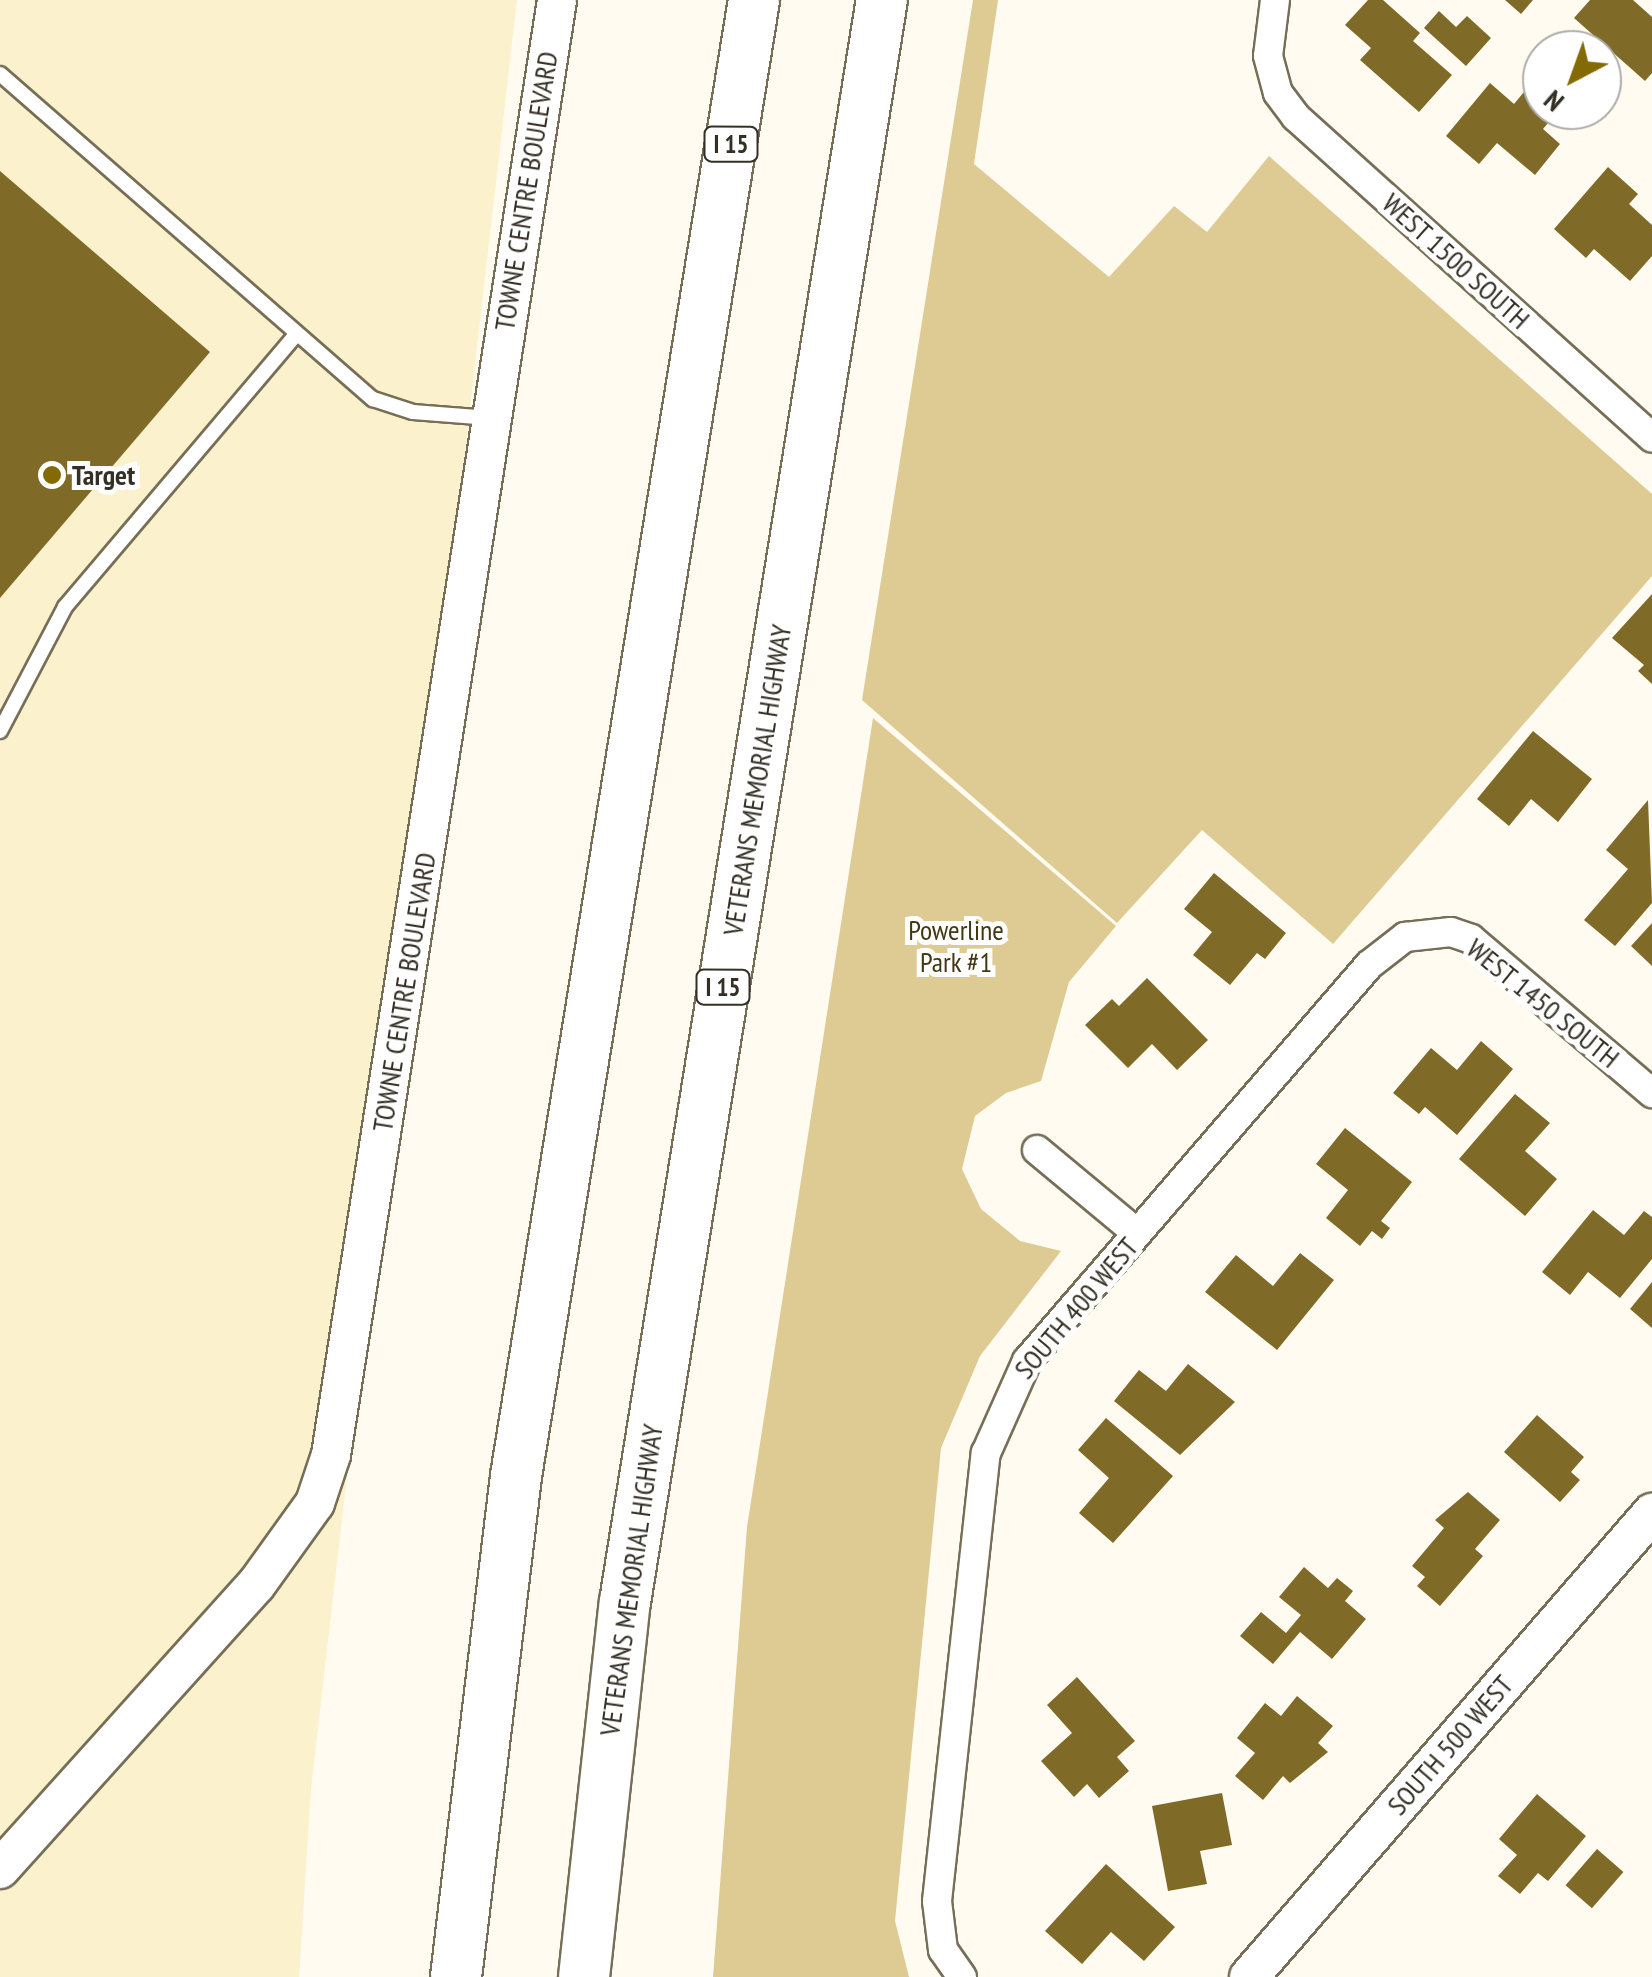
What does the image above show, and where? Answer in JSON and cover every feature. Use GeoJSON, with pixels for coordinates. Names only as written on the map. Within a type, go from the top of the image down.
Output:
{"type":"FeatureCollection","features":[{"type":"Feature","properties":{"kind":"highway"},"geometry":{"type":"LineString","coordinates":[[708,289],[728,0]]}},
{"type":"Feature","properties":{"kind":"highway","name":"I 15"},"geometry":{"type":"LineString","coordinates":[[456,1977],[505,1550],[754,0]]}},
{"type":"Feature","properties":{"kind":"highway","name":"VETERANS MEMORIAL HIGHWAY"},"geometry":{"type":"LineString","coordinates":[[584,1977],[628,1583],[882,0]]}},
{"type":"Feature","properties":{"kind":"street","name":"TOWNE CENTRE BOULEVARD"},"geometry":{"type":"LineString","coordinates":[[0,1869],[256,1585],[316,1504],[338,1426],[557,0]]}},
{"type":"Feature","properties":{"kind":"street","name":"WEST 1500 SOUTH"},"geometry":{"type":"LineString","coordinates":[[1275,0],[1272,75],[1296,117],[1652,437]]}},
{"type":"Feature","properties":{"kind":"street","name":"WEST 1450 SOUTH"},"geometry":{"type":"LineString","coordinates":[[1426,932],[1450,932],[1490,953],[1652,1094]]}},
{"type":"Feature","properties":{"kind":"street","name":"SOUTH 400 WEST"},"geometry":{"type":"LineString","coordinates":[[959,1974],[943,1950],[937,1901],[986,1453],[1027,1361],[1368,965],[1405,937],[1426,932]]}},
{"type":"Feature","properties":{"kind":"street"},"geometry":{"type":"LineString","coordinates":[[1037,1150],[1138,1233]]}},
{"type":"Feature","properties":{"kind":"street","name":"SOUTH 500 WEST"},"geometry":{"type":"LineString","coordinates":[[1249,1977],[1652,1514]]}},
{"type":"Feature","properties":{"kind":"lane"},"geometry":{"type":"LineString","coordinates":[[0,74],[296,335],[386,407],[490,418]]}},
{"type":"Feature","properties":{"kind":"lane"},"geometry":{"type":"LineString","coordinates":[[0,731],[65,607],[296,335]]}},
{"type":"Feature","properties":{"kind":"shaded area"},"geometry":{"type":"Polygon","coordinates":[[[0,0],[517,0],[311,1789],[299,1977],[0,1977],[0,0]]]}},
{"type":"Feature","properties":{"kind":"green space"},"geometry":{"type":"Polygon","coordinates":[[[973,0],[998,0],[974,164],[1109,277],[1174,206],[1207,232],[1269,156],[1652,494],[1652,576],[1333,944],[1202,830],[1117,923],[862,700],[973,0]]]}},
{"type":"Feature","properties":{"kind":"green space","name":"Powerline Park #1"},"geometry":{"type":"Polygon","coordinates":[[[873,718],[1116,926],[1069,982],[1041,1081],[1006,1093],[975,1116],[962,1169],[981,1209],[1020,1241],[1061,1251],[980,1356],[941,1448],[895,1921],[909,1977],[713,1977],[747,1527],[873,718]]]}},
{"type":"Feature","properties":{"kind":"building"},"geometry":{"type":"Polygon","coordinates":[[[1368,0],[1383,0],[1420,33],[1413,41],[1452,75],[1419,112],[1360,60],[1371,48],[1345,25],[1368,0]]]}},
{"type":"Feature","properties":{"kind":"building"},"geometry":{"type":"Polygon","coordinates":[[[1505,0],[1533,0],[1521,14],[1505,0]]]}},
{"type":"Feature","properties":{"kind":"building"},"geometry":{"type":"Polygon","coordinates":[[[1590,0],[1633,0],[1652,17],[1652,73],[1645,81],[1622,61],[1622,30],[1588,30],[1574,18],[1590,0]]]}},
{"type":"Feature","properties":{"kind":"building"},"geometry":{"type":"Polygon","coordinates":[[[1439,11],[1456,27],[1467,16],[1491,38],[1466,66],[1424,28],[1439,11]]]}},
{"type":"Feature","properties":{"kind":"building"},"geometry":{"type":"Polygon","coordinates":[[[1490,83],[1514,104],[1522,94],[1522,130],[1544,130],[1560,144],[1535,175],[1497,143],[1479,164],[1446,136],[1490,83]]]}},
{"type":"Feature","properties":{"kind":"building"},"geometry":{"type":"Polygon","coordinates":[[[1608,167],[1638,194],[1629,204],[1652,225],[1652,256],[1630,281],[1594,249],[1586,258],[1554,229],[1608,167]]]}},
{"type":"Feature","properties":{"kind":"building","name":"Target"},"geometry":{"type":"Polygon","coordinates":[[[0,171],[210,352],[0,598],[0,171]]]}},
{"type":"Feature","properties":{"kind":"building"},"geometry":{"type":"Polygon","coordinates":[[[1652,594],[1652,684],[1638,671],[1644,665],[1612,638],[1652,594]]]}},
{"type":"Feature","properties":{"kind":"building"},"geometry":{"type":"Polygon","coordinates":[[[1533,731],[1592,779],[1558,822],[1531,799],[1509,826],[1477,799],[1533,731]]]}},
{"type":"Feature","properties":{"kind":"building"},"geometry":{"type":"Polygon","coordinates":[[[1648,800],[1652,903],[1615,946],[1584,920],[1628,869],[1606,850],[1648,800]]]}},
{"type":"Feature","properties":{"kind":"building"},"geometry":{"type":"Polygon","coordinates":[[[1214,873],[1286,933],[1265,959],[1257,953],[1230,985],[1193,955],[1212,932],[1184,909],[1214,873]]]}},
{"type":"Feature","properties":{"kind":"building"},"geometry":{"type":"Polygon","coordinates":[[[1652,923],[1652,966],[1631,946],[1652,923]]]}},
{"type":"Feature","properties":{"kind":"building"},"geometry":{"type":"Polygon","coordinates":[[[1147,978],[1208,1040],[1177,1070],[1152,1044],[1128,1068],[1085,1025],[1112,999],[1119,1006],[1147,978]]]}},
{"type":"Feature","properties":{"kind":"building"},"geometry":{"type":"Polygon","coordinates":[[[1481,1041],[1513,1069],[1457,1135],[1425,1107],[1419,1114],[1393,1093],[1431,1048],[1457,1070],[1481,1041]]]}},
{"type":"Feature","properties":{"kind":"building"},"geometry":{"type":"Polygon","coordinates":[[[1515,1094],[1550,1123],[1525,1151],[1557,1179],[1525,1216],[1459,1159],[1515,1094]]]}},
{"type":"Feature","properties":{"kind":"building"},"geometry":{"type":"Polygon","coordinates":[[[1345,1128],[1412,1182],[1381,1221],[1390,1228],[1382,1239],[1372,1231],[1360,1246],[1326,1218],[1348,1190],[1316,1164],[1345,1128]]]}},
{"type":"Feature","properties":{"kind":"building"},"geometry":{"type":"Polygon","coordinates":[[[1593,1210],[1624,1235],[1644,1211],[1652,1217],[1652,1259],[1620,1298],[1588,1272],[1570,1295],[1542,1272],[1593,1210]]]}},
{"type":"Feature","properties":{"kind":"building"},"geometry":{"type":"Polygon","coordinates":[[[1300,1253],[1334,1280],[1277,1350],[1205,1292],[1236,1255],[1273,1286],[1300,1253]]]}},
{"type":"Feature","properties":{"kind":"building"},"geometry":{"type":"Polygon","coordinates":[[[1652,1282],[1652,1328],[1630,1309],[1652,1282]]]}},
{"type":"Feature","properties":{"kind":"building"},"geometry":{"type":"Polygon","coordinates":[[[1188,1364],[1235,1402],[1180,1455],[1114,1401],[1139,1370],[1166,1391],[1188,1364]]]}},
{"type":"Feature","properties":{"kind":"building"},"geometry":{"type":"Polygon","coordinates":[[[1537,1415],[1584,1457],[1571,1472],[1580,1480],[1560,1502],[1504,1452],[1537,1415]]]}},
{"type":"Feature","properties":{"kind":"building"},"geometry":{"type":"Polygon","coordinates":[[[1106,1418],[1173,1476],[1113,1543],[1079,1513],[1109,1478],[1078,1450],[1106,1418]]]}},
{"type":"Feature","properties":{"kind":"building"},"geometry":{"type":"Polygon","coordinates":[[[1468,1492],[1500,1520],[1475,1549],[1483,1556],[1440,1606],[1417,1586],[1425,1577],[1412,1566],[1444,1528],[1435,1520],[1468,1492]]]}},
{"type":"Feature","properties":{"kind":"building"},"geometry":{"type":"Polygon","coordinates":[[[1304,1567],[1328,1588],[1337,1578],[1353,1591],[1345,1601],[1366,1619],[1332,1659],[1300,1632],[1273,1664],[1240,1636],[1261,1612],[1286,1633],[1301,1615],[1279,1597],[1304,1567]]]}},
{"type":"Feature","properties":{"kind":"building"},"geometry":{"type":"Polygon","coordinates":[[[1077,1677],[1135,1741],[1117,1757],[1129,1771],[1099,1798],[1087,1784],[1074,1797],[1041,1761],[1072,1733],[1047,1705],[1077,1677]]]}},
{"type":"Feature","properties":{"kind":"building"},"geometry":{"type":"Polygon","coordinates":[[[1297,1696],[1333,1726],[1318,1743],[1328,1752],[1290,1783],[1283,1776],[1263,1800],[1235,1776],[1255,1753],[1237,1738],[1265,1703],[1281,1716],[1297,1696]]]}},
{"type":"Feature","properties":{"kind":"building"},"geometry":{"type":"Polygon","coordinates":[[[1222,1793],[1232,1845],[1200,1851],[1207,1884],[1168,1891],[1152,1806],[1222,1793]]]}},
{"type":"Feature","properties":{"kind":"building"},"geometry":{"type":"Polygon","coordinates":[[[1537,1794],[1586,1836],[1548,1881],[1538,1873],[1520,1894],[1498,1876],[1517,1855],[1499,1839],[1537,1794]]]}},
{"type":"Feature","properties":{"kind":"building"},"geometry":{"type":"Polygon","coordinates":[[[1597,1849],[1623,1872],[1592,1908],[1566,1885],[1597,1849]]]}},
{"type":"Feature","properties":{"kind":"building"},"geometry":{"type":"Polygon","coordinates":[[[1106,1864],[1175,1927],[1144,1961],[1111,1932],[1082,1964],[1045,1931],[1106,1864]]]}},
{"type":"Feature","properties":{"kind":"place","name":"Target"},"geometry":{"type":"Point","coordinates":[52,475]}}]}
